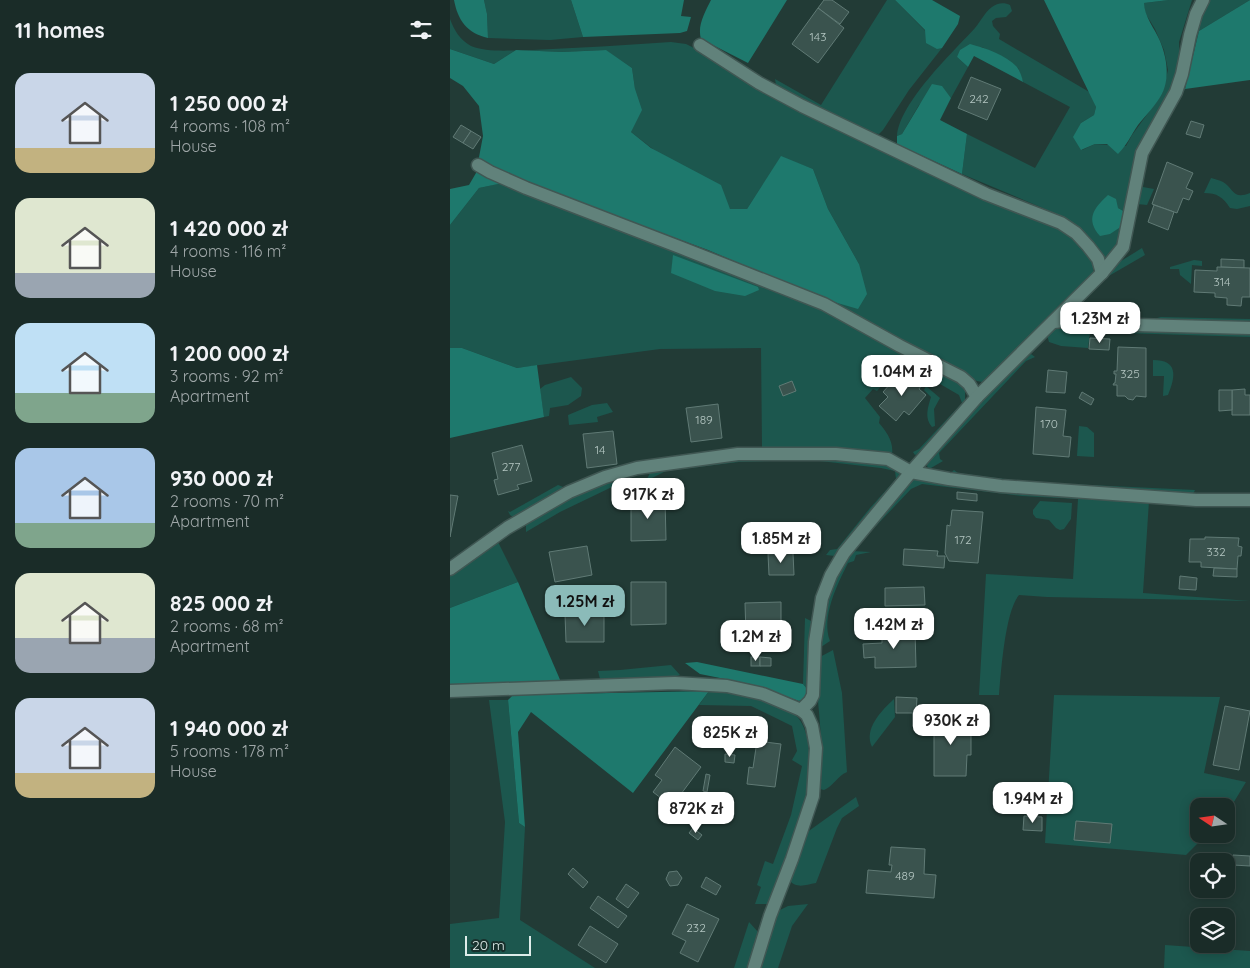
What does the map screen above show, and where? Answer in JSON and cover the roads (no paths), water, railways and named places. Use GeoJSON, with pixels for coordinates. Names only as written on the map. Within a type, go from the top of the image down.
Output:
{"type":"FeatureCollection","features":[{"type":"Feature","properties":{"kind":"street"},"geometry":{"type":"LineString","coordinates":[[801,710],[813,695],[815,642],[822,598],[831,575],[844,553],[976,397],[1102,273],[1123,247],[1128,230],[1138,166],[1142,153],[1176,92],[1196,14],[1203,0]]}},
{"type":"Feature","properties":{"kind":"street"},"geometry":{"type":"LineString","coordinates":[[700,46],[759,83],[802,106],[978,190],[1061,223],[1076,233],[1098,258],[1102,273]]}},
{"type":"Feature","properties":{"kind":"street"},"geometry":{"type":"LineString","coordinates":[[478,165],[526,188],[824,304],[900,346],[960,376],[969,384],[976,397]]}},
{"type":"Feature","properties":{"kind":"street"},"geometry":{"type":"LineString","coordinates":[[1053,322],[1250,328]]}},
{"type":"Feature","properties":{"kind":"street"},"geometry":{"type":"LineString","coordinates":[[450,569],[498,533],[569,492],[605,477],[637,468],[738,454],[836,454],[888,459],[911,472],[1000,486],[1196,500],[1250,500]]}},
{"type":"Feature","properties":{"kind":"street"},"geometry":{"type":"LineString","coordinates":[[450,692],[675,683],[708,684],[746,689],[763,694],[801,710],[807,715],[812,726],[816,748],[812,796],[754,968]]}}]}
